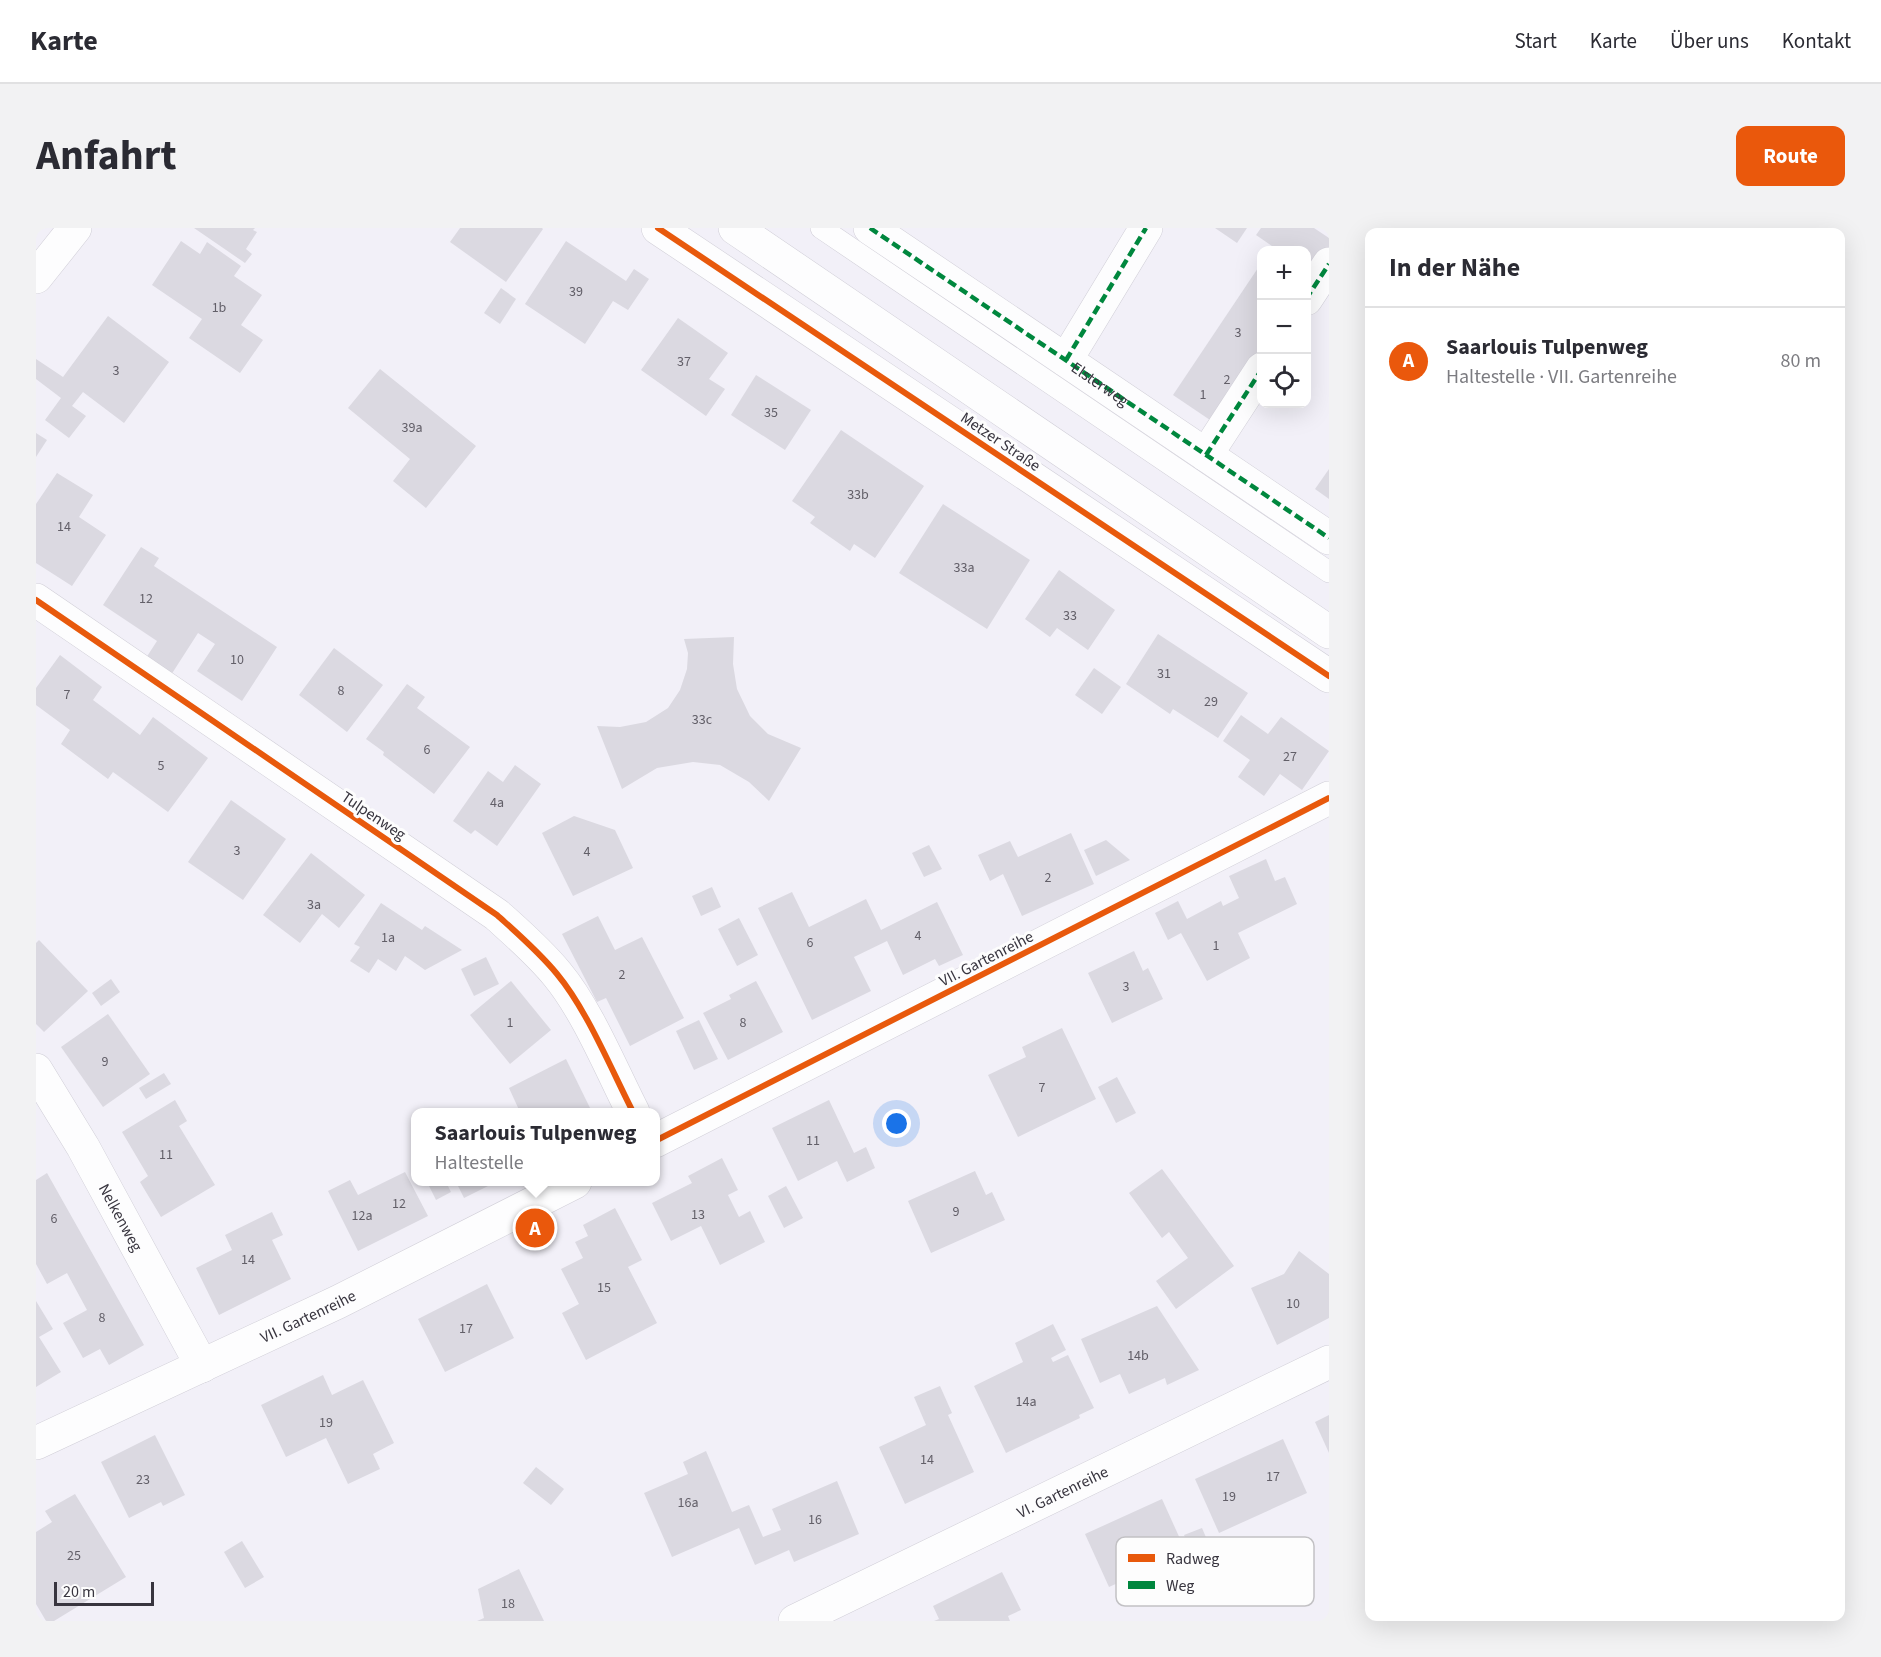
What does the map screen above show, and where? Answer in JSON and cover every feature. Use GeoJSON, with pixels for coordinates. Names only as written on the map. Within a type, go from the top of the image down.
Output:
{"type":"FeatureCollection","features":[{"type":"Feature","properties":{"kind":"street"},"geometry":{"type":"LineString","coordinates":[[36,277],[75,228]]}},
{"type":"Feature","properties":{"kind":"street","name":"Metzer Straße"},"geometry":{"type":"LineString","coordinates":[[658,228],[1329,676]]}},
{"type":"Feature","properties":{"kind":"street","name":"Metzer Straße"},"geometry":{"type":"LineString","coordinates":[[735,228],[1329,632]]}},
{"type":"Feature","properties":{"kind":"street","name":"Elsterweg"},"geometry":{"type":"LineString","coordinates":[[870,228],[1329,538]]}},
{"type":"Feature","properties":{"kind":"street"},"geometry":{"type":"LineString","coordinates":[[1066,360],[1146,228]]}},
{"type":"Feature","properties":{"kind":"street"},"geometry":{"type":"LineString","coordinates":[[1311,291],[1329,264]]}},
{"type":"Feature","properties":{"kind":"street"},"geometry":{"type":"LineString","coordinates":[[1206,455],[1257,377]]}},
{"type":"Feature","properties":{"kind":"street","name":"Tulpenweg"},"geometry":{"type":"LineString","coordinates":[[36,600],[497,915],[558,975],[580,1008],[630,1108]]}},
{"type":"Feature","properties":{"kind":"street","name":"VII. Gartenreihe"},"geometry":{"type":"LineString","coordinates":[[660,1138],[1329,798]]}},
{"type":"Feature","properties":{"kind":"street","name":"Nelkenweg"},"geometry":{"type":"LineString","coordinates":[[36,1070],[83,1147],[202,1366]]}},
{"type":"Feature","properties":{"kind":"street","name":"VII. Gartenreihe"},"geometry":{"type":"LineString","coordinates":[[36,1443],[338,1302],[567,1186]]}},
{"type":"Feature","properties":{"kind":"street","name":"VI. Gartenreihe"},"geometry":{"type":"LineString","coordinates":[[795,1621],[1329,1362]]}},
{"type":"Feature","properties":{"kind":"lane"},"geometry":{"type":"LineString","coordinates":[[821,228],[1329,572]]}},
{"type":"Feature","properties":{"kind":"building"},"geometry":{"type":"Polygon","coordinates":[[[194,228],[255,228],[253,230],[257,232],[246,249],[252,254],[245,263],[194,228]]]}},
{"type":"Feature","properties":{"kind":"building"},"geometry":{"type":"Polygon","coordinates":[[[460,228],[543,229],[506,282],[450,242],[460,228]]]}},
{"type":"Feature","properties":{"kind":"building"},"geometry":{"type":"Polygon","coordinates":[[[1215,228],[1247,228],[1237,243],[1215,228]]]}},
{"type":"Feature","properties":{"kind":"building"},"geometry":{"type":"Polygon","coordinates":[[[1261,228],[1314,228],[1329,238],[1329,249],[1311,275],[1311,246],[1272,246],[1256,235],[1261,228]]]}},
{"type":"Feature","properties":{"kind":"building"},"geometry":{"type":"Polygon","coordinates":[[[181,241],[200,254],[207,242],[241,266],[234,276],[262,295],[241,325],[263,340],[240,373],[189,338],[202,319],[152,285],[181,241]]]}},
{"type":"Feature","properties":{"kind":"building"},"geometry":{"type":"Polygon","coordinates":[[[566,241],[626,281],[634,269],[649,279],[628,310],[613,301],[585,344],[525,304],[566,241]]]}},
{"type":"Feature","properties":{"kind":"building"},"geometry":{"type":"Polygon","coordinates":[[[1257,269],[1257,356],[1213,422],[1173,395],[1257,269]]]}},
{"type":"Feature","properties":{"kind":"building"},"geometry":{"type":"Polygon","coordinates":[[[501,288],[516,299],[500,324],[484,313],[501,288]]]}},
{"type":"Feature","properties":{"kind":"building"},"geometry":{"type":"Polygon","coordinates":[[[108,316],[169,362],[124,423],[83,392],[72,406],[86,416],[69,438],[45,420],[61,398],[36,379],[36,359],[63,377],[108,316]]]}},
{"type":"Feature","properties":{"kind":"building"},"geometry":{"type":"Polygon","coordinates":[[[678,318],[728,353],[709,379],[725,389],[706,416],[641,370],[678,318]]]}},
{"type":"Feature","properties":{"kind":"building"},"geometry":{"type":"Polygon","coordinates":[[[380,369],[476,446],[426,508],[393,481],[410,459],[348,408],[380,369]]]}},
{"type":"Feature","properties":{"kind":"building"},"geometry":{"type":"Polygon","coordinates":[[[756,375],[811,410],[785,450],[731,415],[756,375]]]}},
{"type":"Feature","properties":{"kind":"building"},"geometry":{"type":"Polygon","coordinates":[[[841,430],[924,486],[875,558],[854,544],[850,551],[810,523],[815,517],[792,501],[841,430]]]}},
{"type":"Feature","properties":{"kind":"building"},"geometry":{"type":"Polygon","coordinates":[[[36,433],[47,440],[36,457],[36,433]]]}},
{"type":"Feature","properties":{"kind":"building"},"geometry":{"type":"Polygon","coordinates":[[[1329,469],[1329,499],[1315,489],[1329,469]]]}},
{"type":"Feature","properties":{"kind":"building"},"geometry":{"type":"Polygon","coordinates":[[[57,473],[93,495],[79,517],[106,535],[72,586],[36,563],[36,504],[57,473]]]}},
{"type":"Feature","properties":{"kind":"building"},"geometry":{"type":"Polygon","coordinates":[[[943,504],[1030,560],[987,629],[899,573],[943,504]]]}},
{"type":"Feature","properties":{"kind":"building"},"geometry":{"type":"Polygon","coordinates":[[[141,547],[159,558],[154,566],[277,647],[242,701],[197,671],[215,644],[198,633],[171,675],[146,658],[157,641],[103,605],[141,547]]]}},
{"type":"Feature","properties":{"kind":"building"},"geometry":{"type":"Polygon","coordinates":[[[1059,570],[1115,610],[1088,650],[1057,628],[1050,637],[1025,619],[1059,570]]]}},
{"type":"Feature","properties":{"kind":"building"},"geometry":{"type":"Polygon","coordinates":[[[1158,634],[1248,693],[1218,738],[1173,709],[1170,714],[1126,684],[1158,634]]]}},
{"type":"Feature","properties":{"kind":"building"},"geometry":{"type":"Polygon","coordinates":[[[734,637],[733,664],[737,689],[750,716],[768,734],[801,748],[769,801],[749,782],[720,765],[693,762],[657,768],[622,789],[597,726],[620,727],[646,722],[668,708],[680,690],[687,669],[688,653],[684,639],[734,637]]]}},
{"type":"Feature","properties":{"kind":"building"},"geometry":{"type":"Polygon","coordinates":[[[334,648],[383,685],[347,732],[299,695],[334,648]]]}},
{"type":"Feature","properties":{"kind":"building"},"geometry":{"type":"Polygon","coordinates":[[[60,655],[102,687],[93,700],[140,735],[153,717],[208,758],[168,812],[113,772],[108,779],[61,744],[70,730],[36,705],[36,688],[60,655]]]}},
{"type":"Feature","properties":{"kind":"building"},"geometry":{"type":"Polygon","coordinates":[[[1094,668],[1121,687],[1102,714],[1075,695],[1094,668]]]}},
{"type":"Feature","properties":{"kind":"building"},"geometry":{"type":"Polygon","coordinates":[[[407,684],[425,697],[417,708],[470,747],[434,794],[366,739],[407,684]]]}},
{"type":"Feature","properties":{"kind":"building"},"geometry":{"type":"Polygon","coordinates":[[[1241,715],[1268,734],[1281,717],[1329,751],[1302,790],[1280,774],[1264,796],[1238,777],[1250,760],[1223,741],[1241,715]]]}},
{"type":"Feature","properties":{"kind":"building"},"geometry":{"type":"Polygon","coordinates":[[[515,765],[541,784],[497,846],[475,830],[471,834],[453,821],[488,771],[503,782],[515,765]]]}},
{"type":"Feature","properties":{"kind":"building"},"geometry":{"type":"Polygon","coordinates":[[[231,800],[286,839],[243,900],[188,862],[231,800]]]}},
{"type":"Feature","properties":{"kind":"building"},"geometry":{"type":"Polygon","coordinates":[[[574,816],[615,830],[633,868],[573,896],[542,833],[574,816]]]}},
{"type":"Feature","properties":{"kind":"building"},"geometry":{"type":"Polygon","coordinates":[[[1071,833],[1094,884],[1022,916],[1003,874],[990,881],[978,855],[1010,841],[1018,857],[1071,833]]]}},
{"type":"Feature","properties":{"kind":"building"},"geometry":{"type":"Polygon","coordinates":[[[1106,840],[1130,860],[1096,876],[1084,850],[1106,840]]]}},
{"type":"Feature","properties":{"kind":"building"},"geometry":{"type":"Polygon","coordinates":[[[929,845],[942,869],[924,877],[912,853],[929,845]]]}},
{"type":"Feature","properties":{"kind":"building"},"geometry":{"type":"Polygon","coordinates":[[[311,853],[365,895],[339,928],[322,914],[300,943],[263,915],[311,853]]]}},
{"type":"Feature","properties":{"kind":"building"},"geometry":{"type":"Polygon","coordinates":[[[1266,859],[1275,881],[1285,877],[1297,904],[1238,933],[1250,958],[1207,981],[1181,933],[1168,940],[1155,913],[1178,901],[1187,919],[1221,901],[1223,906],[1239,898],[1229,876],[1266,859]]]}},
{"type":"Feature","properties":{"kind":"building"},"geometry":{"type":"Polygon","coordinates":[[[712,887],[721,907],[701,916],[692,896],[712,887]]]}},
{"type":"Feature","properties":{"kind":"building"},"geometry":{"type":"Polygon","coordinates":[[[792,892],[809,927],[866,899],[881,930],[937,902],[963,955],[939,966],[935,959],[903,975],[887,941],[854,957],[871,991],[812,1020],[758,908],[792,892]]]}},
{"type":"Feature","properties":{"kind":"building"},"geometry":{"type":"Polygon","coordinates":[[[381,903],[422,930],[425,926],[462,950],[425,970],[405,956],[396,971],[378,959],[369,973],[350,961],[360,947],[354,944],[381,903]]]}},
{"type":"Feature","properties":{"kind":"building"},"geometry":{"type":"Polygon","coordinates":[[[598,916],[615,950],[642,937],[684,1018],[630,1046],[606,998],[597,1002],[562,934],[598,916]]]}},
{"type":"Feature","properties":{"kind":"building"},"geometry":{"type":"Polygon","coordinates":[[[739,918],[758,955],[737,966],[718,929],[739,918]]]}},
{"type":"Feature","properties":{"kind":"building"},"geometry":{"type":"Polygon","coordinates":[[[39,940],[88,991],[44,1032],[36,1024],[36,943],[39,940]]]}},
{"type":"Feature","properties":{"kind":"building"},"geometry":{"type":"Polygon","coordinates":[[[1134,951],[1143,971],[1148,968],[1163,999],[1112,1023],[1088,973],[1134,951]]]}},
{"type":"Feature","properties":{"kind":"building"},"geometry":{"type":"Polygon","coordinates":[[[486,957],[499,984],[474,996],[461,969],[486,957]]]}},
{"type":"Feature","properties":{"kind":"building"},"geometry":{"type":"Polygon","coordinates":[[[111,979],[120,992],[101,1006],[92,993],[111,979]]]}},
{"type":"Feature","properties":{"kind":"building"},"geometry":{"type":"Polygon","coordinates":[[[511,981],[551,1030],[510,1064],[470,1015],[511,981]]]}},
{"type":"Feature","properties":{"kind":"building"},"geometry":{"type":"Polygon","coordinates":[[[756,981],[783,1032],[728,1060],[703,1013],[731,999],[729,995],[756,981]]]}},
{"type":"Feature","properties":{"kind":"building"},"geometry":{"type":"Polygon","coordinates":[[[108,1014],[150,1074],[103,1107],[61,1047],[108,1014]]]}},
{"type":"Feature","properties":{"kind":"building"},"geometry":{"type":"Polygon","coordinates":[[[699,1020],[718,1059],[694,1070],[676,1031],[699,1020]]]}},
{"type":"Feature","properties":{"kind":"building"},"geometry":{"type":"Polygon","coordinates":[[[1062,1028],[1096,1099],[1018,1137],[988,1075],[1026,1057],[1022,1047],[1062,1028]]]}},
{"type":"Feature","properties":{"kind":"building"},"geometry":{"type":"Polygon","coordinates":[[[566,1059],[590,1108],[518,1108],[509,1088],[566,1059]]]}},
{"type":"Feature","properties":{"kind":"building"},"geometry":{"type":"Polygon","coordinates":[[[164,1073],[171,1084],[146,1099],[139,1088],[164,1073]]]}},
{"type":"Feature","properties":{"kind":"building"},"geometry":{"type":"Polygon","coordinates":[[[1117,1077],[1136,1113],[1116,1123],[1098,1087],[1117,1077]]]}},
{"type":"Feature","properties":{"kind":"building"},"geometry":{"type":"Polygon","coordinates":[[[175,1100],[187,1121],[179,1126],[215,1185],[161,1217],[140,1182],[148,1176],[122,1132],[175,1100]]]}},
{"type":"Feature","properties":{"kind":"building"},"geometry":{"type":"Polygon","coordinates":[[[829,1100],[854,1153],[866,1147],[875,1168],[847,1182],[837,1161],[798,1181],[772,1128],[829,1100]]]}},
{"type":"Feature","properties":{"kind":"building"},"geometry":{"type":"Polygon","coordinates":[[[722,1158],[738,1190],[728,1195],[739,1217],[750,1211],[765,1242],[720,1265],[701,1226],[671,1241],[652,1203],[692,1183],[688,1176],[722,1158]]]}},
{"type":"Feature","properties":{"kind":"building"},"geometry":{"type":"Polygon","coordinates":[[[1162,1169],[1234,1266],[1176,1309],[1156,1281],[1188,1258],[1169,1232],[1162,1238],[1129,1193],[1162,1169]]]}},
{"type":"Feature","properties":{"kind":"building"},"geometry":{"type":"Polygon","coordinates":[[[975,1171],[986,1195],[992,1192],[1005,1220],[931,1253],[908,1201],[975,1171]]]}},
{"type":"Feature","properties":{"kind":"building"},"geometry":{"type":"Polygon","coordinates":[[[405,1172],[428,1216],[358,1251],[328,1191],[350,1180],[358,1195],[405,1172]]]}},
{"type":"Feature","properties":{"kind":"building"},"geometry":{"type":"Polygon","coordinates":[[[47,1173],[144,1345],[109,1365],[100,1349],[83,1358],[63,1323],[87,1310],[67,1273],[47,1284],[36,1264],[36,1180],[47,1173]]]}},
{"type":"Feature","properties":{"kind":"building"},"geometry":{"type":"Polygon","coordinates":[[[429,1186],[448,1186],[451,1192],[436,1200],[429,1186]]]}},
{"type":"Feature","properties":{"kind":"building"},"geometry":{"type":"Polygon","coordinates":[[[458,1186],[488,1186],[464,1198],[458,1186]]]}},
{"type":"Feature","properties":{"kind":"building"},"geometry":{"type":"Polygon","coordinates":[[[786,1186],[803,1218],[784,1228],[768,1196],[786,1186]]]}},
{"type":"Feature","properties":{"kind":"building"},"geometry":{"type":"Polygon","coordinates":[[[615,1208],[642,1260],[628,1267],[657,1323],[586,1360],[562,1313],[579,1304],[561,1269],[583,1258],[575,1242],[588,1236],[583,1225],[615,1208]]]}},
{"type":"Feature","properties":{"kind":"building"},"geometry":{"type":"Polygon","coordinates":[[[272,1212],[283,1235],[272,1240],[291,1279],[219,1315],[196,1268],[232,1250],[225,1235],[272,1212]]]}},
{"type":"Feature","properties":{"kind":"building"},"geometry":{"type":"Polygon","coordinates":[[[1299,1251],[1329,1274],[1329,1318],[1277,1345],[1251,1288],[1284,1274],[1299,1251]]]}},
{"type":"Feature","properties":{"kind":"building"},"geometry":{"type":"Polygon","coordinates":[[[487,1284],[514,1338],[445,1372],[418,1319],[487,1284]]]}},
{"type":"Feature","properties":{"kind":"building"},"geometry":{"type":"Polygon","coordinates":[[[36,1301],[53,1329],[39,1337],[61,1372],[36,1387],[36,1301]]]}},
{"type":"Feature","properties":{"kind":"building"},"geometry":{"type":"Polygon","coordinates":[[[1157,1306],[1199,1370],[1167,1385],[1165,1378],[1129,1394],[1120,1374],[1100,1383],[1081,1339],[1157,1306]]]}},
{"type":"Feature","properties":{"kind":"building"},"geometry":{"type":"Polygon","coordinates":[[[1053,1324],[1066,1350],[1051,1358],[1053,1362],[1068,1355],[1094,1408],[1079,1415],[1080,1418],[1006,1453],[974,1386],[1023,1362],[1015,1343],[1053,1324]]]}},
{"type":"Feature","properties":{"kind":"building"},"geometry":{"type":"Polygon","coordinates":[[[323,1375],[332,1395],[363,1380],[394,1443],[373,1454],[380,1469],[348,1484],[326,1438],[286,1457],[261,1405],[323,1375]]]}},
{"type":"Feature","properties":{"kind":"building"},"geometry":{"type":"Polygon","coordinates":[[[940,1386],[952,1413],[948,1415],[974,1472],[905,1504],[879,1447],[926,1425],[914,1397],[940,1386]]]}},
{"type":"Feature","properties":{"kind":"building"},"geometry":{"type":"Polygon","coordinates":[[[1329,1415],[1329,1453],[1315,1422],[1329,1415]]]}},
{"type":"Feature","properties":{"kind":"building"},"geometry":{"type":"Polygon","coordinates":[[[155,1435],[185,1495],[163,1506],[161,1502],[129,1518],[101,1462],[155,1435]]]}},
{"type":"Feature","properties":{"kind":"building"},"geometry":{"type":"Polygon","coordinates":[[[1283,1439],[1307,1493],[1219,1533],[1195,1479],[1283,1439]]]}},
{"type":"Feature","properties":{"kind":"building"},"geometry":{"type":"Polygon","coordinates":[[[706,1451],[732,1512],[749,1505],[763,1537],[781,1530],[772,1509],[837,1481],[859,1534],[794,1562],[789,1550],[755,1565],[739,1528],[672,1557],[644,1493],[688,1474],[683,1462],[706,1451]]]}},
{"type":"Feature","properties":{"kind":"building"},"geometry":{"type":"Polygon","coordinates":[[[536,1467],[564,1489],[551,1505],[523,1483],[536,1467]]]}},
{"type":"Feature","properties":{"kind":"building"},"geometry":{"type":"Polygon","coordinates":[[[75,1494],[126,1577],[54,1621],[46,1621],[36,1604],[36,1532],[52,1522],[45,1511],[75,1494]]]}},
{"type":"Feature","properties":{"kind":"building"},"geometry":{"type":"Polygon","coordinates":[[[1162,1499],[1179,1537],[1116,1537],[1116,1584],[1109,1587],[1085,1534],[1162,1499]]]}},
{"type":"Feature","properties":{"kind":"building"},"geometry":{"type":"Polygon","coordinates":[[[1202,1528],[1206,1537],[1185,1537],[1184,1535],[1202,1528]]]}},
{"type":"Feature","properties":{"kind":"building"},"geometry":{"type":"Polygon","coordinates":[[[242,1541],[264,1577],[245,1588],[224,1552],[242,1541]]]}},
{"type":"Feature","properties":{"kind":"building"},"geometry":{"type":"Polygon","coordinates":[[[519,1569],[544,1621],[477,1621],[484,1618],[478,1589],[519,1569]]]}},
{"type":"Feature","properties":{"kind":"building"},"geometry":{"type":"Polygon","coordinates":[[[1002,1572],[1021,1610],[1008,1616],[1010,1621],[934,1621],[939,1619],[933,1606],[1002,1572]]]}},
{"type":"Feature","properties":{"kind":"marked path"},"geometry":{"type":"LineString","coordinates":[[870,228],[1329,538]]}},
{"type":"Feature","properties":{"kind":"marked path"},"geometry":{"type":"LineString","coordinates":[[1066,360],[1146,228]]}},
{"type":"Feature","properties":{"kind":"marked path"},"geometry":{"type":"LineString","coordinates":[[1311,291],[1329,264]]}},
{"type":"Feature","properties":{"kind":"marked path"},"geometry":{"type":"LineString","coordinates":[[1206,455],[1257,377]]}},
{"type":"Feature","properties":{"kind":"cycle path"},"geometry":{"type":"LineString","coordinates":[[658,228],[1329,676]]}},
{"type":"Feature","properties":{"kind":"cycle path"},"geometry":{"type":"LineString","coordinates":[[36,600],[497,915],[543,958],[568,989],[598,1040],[631,1108]]}},
{"type":"Feature","properties":{"kind":"cycle path"},"geometry":{"type":"LineString","coordinates":[[660,1138],[1329,798]]}},
{"type":"Feature","properties":{"kind":"place","name":"Saarlouis Tulpenweg"},"geometry":{"type":"Point","coordinates":[535,1228]}}]}
